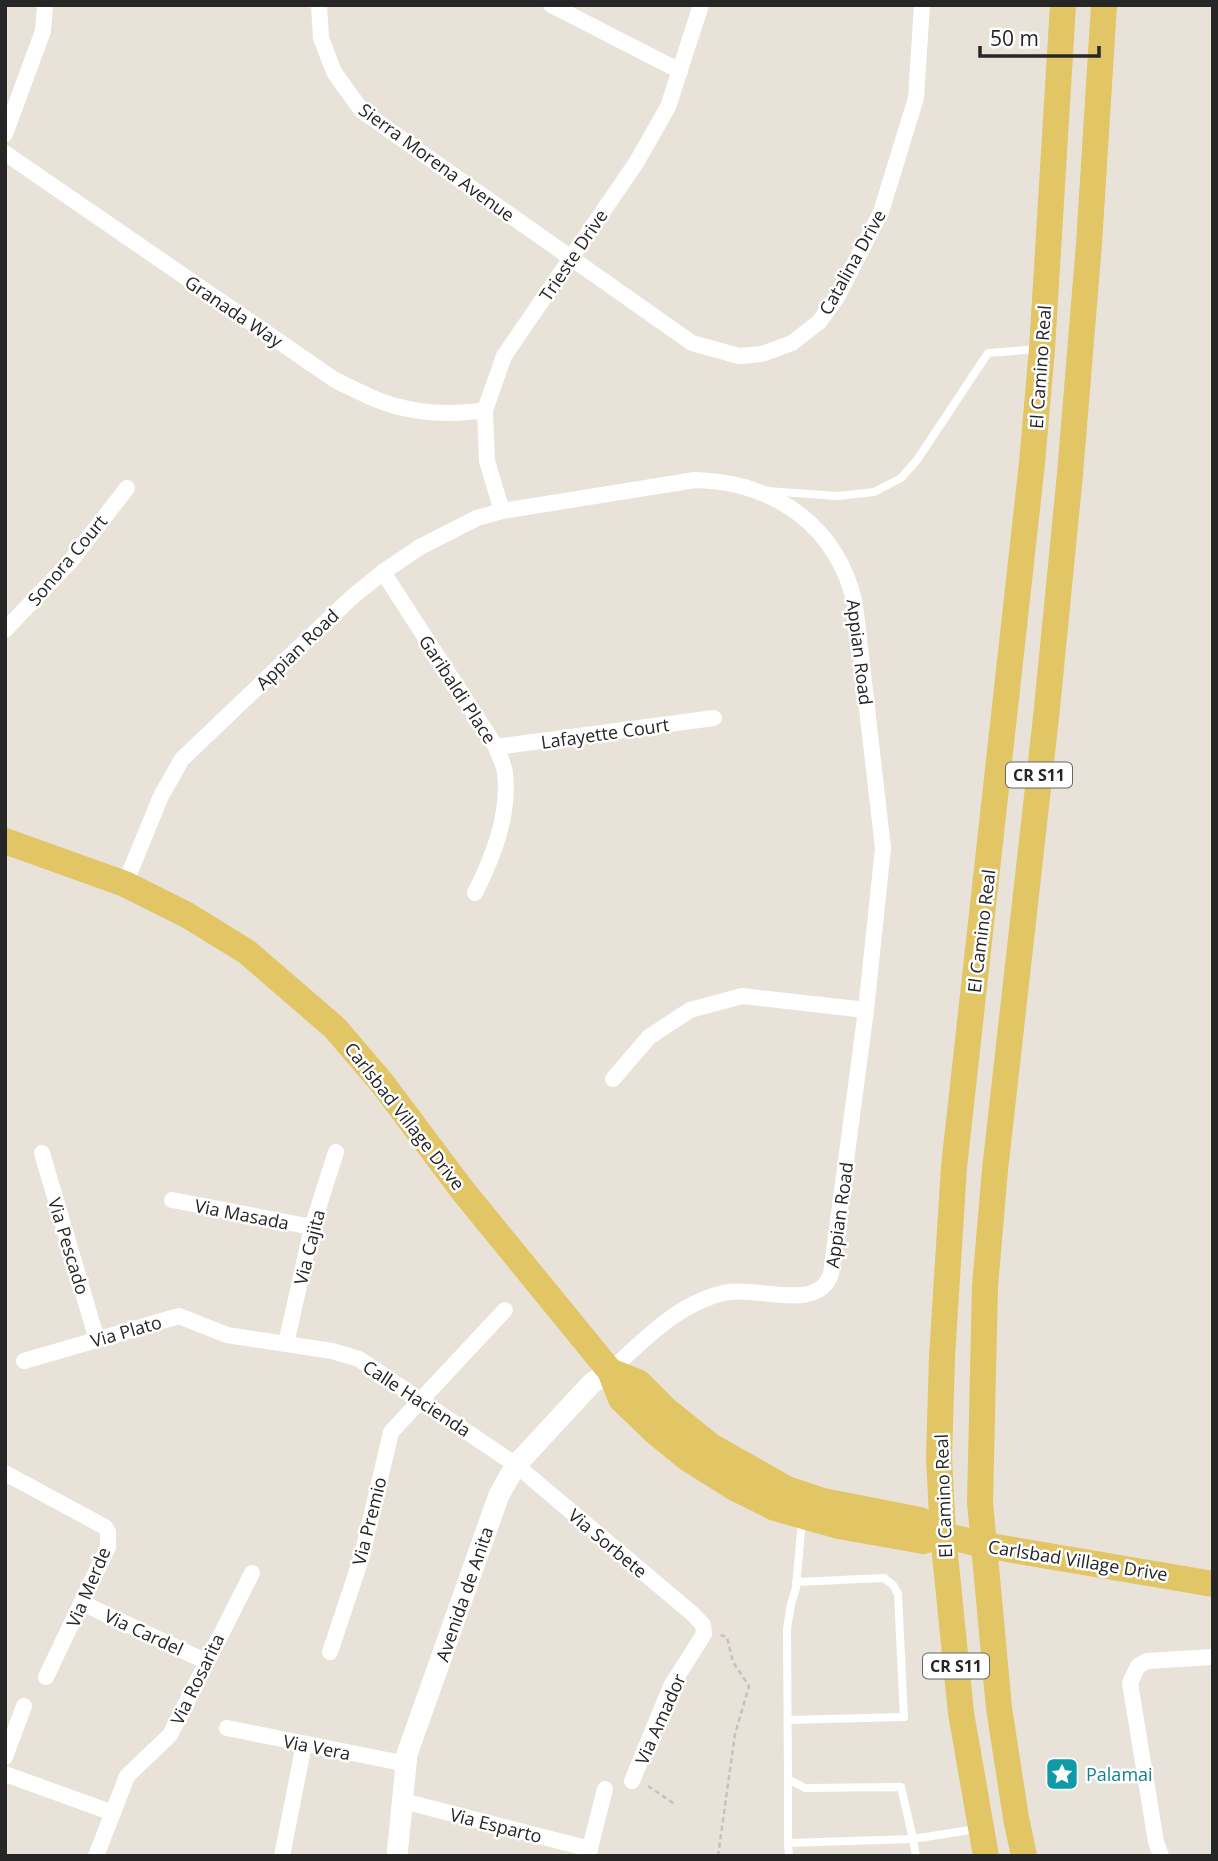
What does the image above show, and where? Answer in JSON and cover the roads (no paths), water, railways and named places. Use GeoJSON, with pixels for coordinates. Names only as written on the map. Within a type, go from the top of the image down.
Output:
{"type":"FeatureCollection","features":[{"type":"Feature","properties":{"kind":"main road","name":"El Camino Real"},"geometry":{"type":"LineString","coordinates":[[986,1856],[961,1713],[943,1535],[939,1457],[942,1357],[954,1167],[1031,477],[1042,349],[1062,5]]}},
{"type":"Feature","properties":{"kind":"main road","name":"El Camino Real"},"geometry":{"type":"LineString","coordinates":[[1024,1856],[999,1708],[980,1502],[985,1286],[995,1170],[1070,474],[1089,244],[1104,5]]}},
{"type":"Feature","properties":{"kind":"main road","name":"Carlsbad Village Drive"},"geometry":{"type":"LineString","coordinates":[[5,841],[125,884],[187,915],[247,952],[335,1028],[382,1083],[463,1191],[610,1371],[621,1399],[653,1431],[687,1458],[733,1487],[775,1508],[802,1517],[923,1541],[943,1535]]}},
{"type":"Feature","properties":{"kind":"main road","name":"Carlsbad Village Drive"},"geometry":{"type":"LineString","coordinates":[[610,1371],[638,1382],[664,1408],[711,1446],[787,1489],[823,1501],[920,1520],[943,1535],[984,1545],[1213,1584]]}},
{"type":"Feature","properties":{"kind":"street"},"geometry":{"type":"LineString","coordinates":[[5,134],[43,32],[45,5]]}},
{"type":"Feature","properties":{"kind":"street","name":"Sierra Morena Avenue"},"geometry":{"type":"LineString","coordinates":[[319,5],[321,38],[334,72],[362,111],[571,259]]}},
{"type":"Feature","properties":{"kind":"street"},"geometry":{"type":"LineString","coordinates":[[551,5],[680,71]]}},
{"type":"Feature","properties":{"kind":"street","name":"Trieste Drive"},"geometry":{"type":"LineString","coordinates":[[502,512],[487,461],[485,410],[504,356],[636,163],[668,107],[701,5]]}},
{"type":"Feature","properties":{"kind":"street","name":"Catalina Drive"},"geometry":{"type":"LineString","coordinates":[[571,259],[692,343],[739,356],[762,354],[792,343],[819,322],[837,297],[881,212],[916,98],[922,5]]}},
{"type":"Feature","properties":{"kind":"street","name":"Granada Way"},"geometry":{"type":"LineString","coordinates":[[5,153],[335,380],[381,401],[412,409],[467,413],[485,410]]}},
{"type":"Feature","properties":{"kind":"street","name":"Appian Road"},"geometry":{"type":"LineString","coordinates":[[125,884],[161,796],[182,759],[351,598],[419,547],[477,518],[695,480],[713,480],[755,490],[786,504],[809,520],[827,539],[851,586],[883,848],[866,1010],[831,1274],[825,1286],[812,1295],[732,1292],[717,1294],[685,1308],[610,1371]]}},
{"type":"Feature","properties":{"kind":"street","name":"Sonora Court"},"geometry":{"type":"LineString","coordinates":[[5,630],[69,563],[127,488]]}},
{"type":"Feature","properties":{"kind":"street","name":"Garibaldi Place"},"geometry":{"type":"LineString","coordinates":[[383,572],[496,747],[505,772],[504,812],[490,864],[475,893]]}},
{"type":"Feature","properties":{"kind":"street","name":"Lafayette Court"},"geometry":{"type":"LineString","coordinates":[[496,747],[714,718]]}},
{"type":"Feature","properties":{"kind":"street"},"geometry":{"type":"LineString","coordinates":[[613,1079],[649,1037],[690,1010],[742,996],[866,1010]]}},
{"type":"Feature","properties":{"kind":"street","name":"Via Cajita"},"geometry":{"type":"LineString","coordinates":[[286,1344],[312,1227],[336,1152]]}},
{"type":"Feature","properties":{"kind":"street","name":"Via Pescado"},"geometry":{"type":"LineString","coordinates":[[42,1153],[97,1339]]}},
{"type":"Feature","properties":{"kind":"street","name":"Via Masada"},"geometry":{"type":"LineString","coordinates":[[172,1200],[312,1227]]}},
{"type":"Feature","properties":{"kind":"street","name":"Via Premio"},"geometry":{"type":"LineString","coordinates":[[330,1652],[362,1556],[391,1432],[505,1310]]}},
{"type":"Feature","properties":{"kind":"street","name":"Via Plato"},"geometry":{"type":"LineString","coordinates":[[24,1361],[179,1316],[227,1335]]}},
{"type":"Feature","properties":{"kind":"street","name":"Calle Hacienda"},"geometry":{"type":"LineString","coordinates":[[227,1335],[332,1351],[359,1359],[422,1399],[516,1465]]}},
{"type":"Feature","properties":{"kind":"street","name":"Avenida de Anita"},"geometry":{"type":"LineString","coordinates":[[397,1856],[407,1754],[499,1495],[516,1465],[592,1383],[610,1371]]}},
{"type":"Feature","properties":{"kind":"street","name":"Via Sorbete"},"geometry":{"type":"LineString","coordinates":[[516,1465],[702,1625]]}},
{"type":"Feature","properties":{"kind":"street","name":"Via Merde"},"geometry":{"type":"LineString","coordinates":[[5,1473],[105,1527],[108,1532],[108,1547],[46,1677]]}},
{"type":"Feature","properties":{"kind":"street","name":"Via Rosarita"},"geometry":{"type":"LineString","coordinates":[[96,1856],[127,1776],[170,1735],[205,1661],[252,1573]]}},
{"type":"Feature","properties":{"kind":"street","name":"Via Cardel"},"geometry":{"type":"LineString","coordinates":[[82,1604],[205,1661]]}},
{"type":"Feature","properties":{"kind":"street","name":"Via Amador"},"geometry":{"type":"LineString","coordinates":[[632,1782],[671,1686],[702,1639],[702,1625]]}},
{"type":"Feature","properties":{"kind":"street"},"geometry":{"type":"LineString","coordinates":[[1161,1856],[1156,1842],[1130,1683],[1138,1666],[1147,1661],[1213,1657]]}},
{"type":"Feature","properties":{"kind":"street"},"geometry":{"type":"LineString","coordinates":[[5,1757],[24,1706]]}},
{"type":"Feature","properties":{"kind":"street","name":"Via Vera"},"geometry":{"type":"LineString","coordinates":[[227,1728],[407,1764]]}},
{"type":"Feature","properties":{"kind":"street"},"geometry":{"type":"LineString","coordinates":[[282,1856],[304,1744]]}},
{"type":"Feature","properties":{"kind":"street"},"geometry":{"type":"LineString","coordinates":[[5,1774],[113,1813]]}},
{"type":"Feature","properties":{"kind":"street"},"geometry":{"type":"LineString","coordinates":[[589,1852],[605,1789]]}},
{"type":"Feature","properties":{"kind":"street","name":"Via Esparto"},"geometry":{"type":"LineString","coordinates":[[403,1801],[589,1852]]}},
{"type":"Feature","properties":{"kind":"lane"},"geometry":{"type":"LineString","coordinates":[[755,490],[837,496],[874,492],[901,478],[917,460],[988,353],[1042,349]]}},
{"type":"Feature","properties":{"kind":"lane"},"geometry":{"type":"LineString","coordinates":[[789,1856],[787,1629],[796,1582],[802,1517]]}},
{"type":"Feature","properties":{"kind":"lane"},"geometry":{"type":"LineString","coordinates":[[788,1720],[904,1717],[898,1594],[893,1585],[884,1578],[796,1582]]}},
{"type":"Feature","properties":{"kind":"lane"},"geometry":{"type":"LineString","coordinates":[[788,1779],[805,1788],[901,1787],[916,1856]]}},
{"type":"Feature","properties":{"kind":"lane"},"geometry":{"type":"LineString","coordinates":[[789,1843],[913,1839],[980,1829]]}},
{"type":"Feature","properties":{"kind":"place","name":"Palamai"},"geometry":{"type":"Point","coordinates":[1062,1774]}}]}
